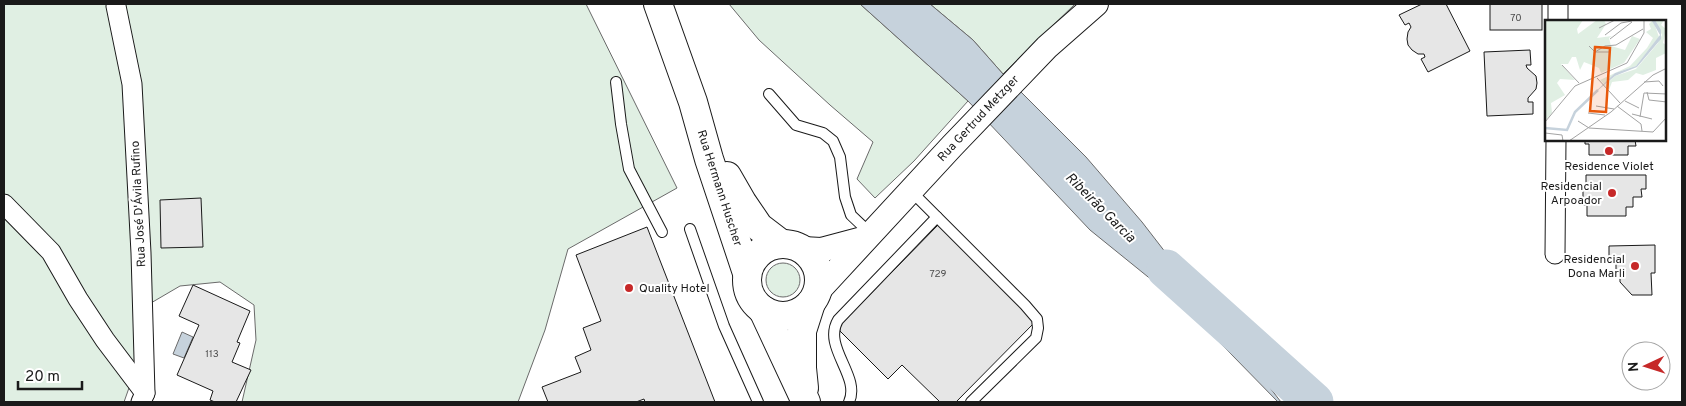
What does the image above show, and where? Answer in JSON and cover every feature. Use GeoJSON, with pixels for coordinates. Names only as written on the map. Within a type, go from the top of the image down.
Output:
{"type":"FeatureCollection","features":[{"type":"Feature","properties":{"kind":"main road","name":"Rua Hermann Huscher"},"geometry":{"type":"LineString","coordinates":[[658,4],[693,102],[717,157],[742,202],[759,227],[791,246]]}},
{"type":"Feature","properties":{"kind":"main road","name":"Rua Hermann Huscher"},"geometry":{"type":"LineString","coordinates":[[693,102],[709,159],[748,273]]}},
{"type":"Feature","properties":{"kind":"main road"},"geometry":{"type":"LineString","coordinates":[[806,402],[802,368],[802,331],[814,297],[819,275],[814,260],[791,246],[769,246],[759,253],[752,262],[748,273],[748,287],[753,300],[763,310],[772,315],[783,317],[793,315],[803,311],[814,297]]}},
{"type":"Feature","properties":{"kind":"main road"},"geometry":{"type":"LineString","coordinates":[[763,310],[806,402]]}},
{"type":"Feature","properties":{"kind":"street","name":"Rua Gertrud Metzger"},"geometry":{"type":"LineString","coordinates":[[814,297],[910,190],[1047,46],[1096,4]]}},
{"type":"Feature","properties":{"kind":"street"},"geometry":{"type":"LineString","coordinates":[[1558,4],[1558,20]]}},
{"type":"Feature","properties":{"kind":"street","name":"Rua José D'Ávila Rufino"},"geometry":{"type":"LineString","coordinates":[[116,6],[132,84],[141,253],[143,398]]}},
{"type":"Feature","properties":{"kind":"street"},"geometry":{"type":"LineString","coordinates":[[1554,254],[1556,141]]}},
{"type":"Feature","properties":{"kind":"street"},"geometry":{"type":"LineString","coordinates":[[4,204],[51,252],[78,299],[143,398]]}},
{"type":"Feature","properties":{"kind":"street"},"geometry":{"type":"LineString","coordinates":[[791,246],[821,250],[869,236]]}},
{"type":"Feature","properties":{"kind":"lane"},"geometry":{"type":"LineString","coordinates":[[616,82],[620,124],[629,169],[662,232]]}},
{"type":"Feature","properties":{"kind":"lane"},"geometry":{"type":"LineString","coordinates":[[769,94],[796,125],[823,133],[834,141],[840,157],[845,197],[851,215],[869,236]]}},
{"type":"Feature","properties":{"kind":"lane"},"geometry":{"type":"LineString","coordinates":[[910,190],[1006,285],[1037,319],[1036,338],[971,402]]}},
{"type":"Feature","properties":{"kind":"lane"},"geometry":{"type":"LineString","coordinates":[[849,402],[852,390],[835,344],[834,326],[937,217]]}},
{"type":"Feature","properties":{"kind":"lane"},"geometry":{"type":"LineString","coordinates":[[690,228],[724,326],[758,402]]}},
{"type":"Feature","properties":{"kind":"green space"},"geometry":{"type":"Polygon","coordinates":[[[4,4],[586,4],[677,188],[568,249],[545,330],[518,402],[242,402],[256,340],[254,305],[220,282],[180,286],[139,310],[142,351],[124,402],[4,402],[4,4]]]}},
{"type":"Feature","properties":{"kind":"green space"},"geometry":{"type":"Polygon","coordinates":[[[729,4],[860,4],[968,101],[914,161],[875,198],[857,179],[873,142],[759,40],[729,4]]]}},
{"type":"Feature","properties":{"kind":"green space"},"geometry":{"type":"Polygon","coordinates":[[[930,4],[1075,4],[1003,74],[973,40],[930,4]]]}},
{"type":"Feature","properties":{"kind":"green space"},"geometry":{"type":"Polygon","coordinates":[[[783,263],[790,264],[795,268],[799,273],[799,287],[795,292],[790,296],[783,297],[776,296],[771,292],[767,287],[766,280],[767,273],[771,268],[776,264],[783,263]]]}},
{"type":"Feature","properties":{"kind":"water"},"geometry":{"type":"Polygon","coordinates":[[[860,4],[930,4],[973,40],[1003,74],[1086,157],[1142,222],[1281,402],[1278,402],[1184,306],[1090,230],[968,101],[860,4]]]}},
{"type":"Feature","properties":{"kind":"water"},"geometry":{"type":"Polygon","coordinates":[[[182,332],[193,337],[184,358],[173,354],[182,332]]]}},
{"type":"Feature","properties":{"kind":"building"},"geometry":{"type":"Polygon","coordinates":[[[1422,4],[1446,4],[1470,51],[1428,72],[1421,59],[1425,57],[1424,54],[1418,54],[1408,45],[1408,32],[1411,27],[1409,23],[1405,25],[1399,15],[1422,4]]]}},
{"type":"Feature","properties":{"kind":"building"},"geometry":{"type":"Polygon","coordinates":[[[1490,4],[1542,4],[1542,30],[1490,30],[1490,4]]]}},
{"type":"Feature","properties":{"kind":"building"},"geometry":{"type":"Polygon","coordinates":[[[1530,50],[1531,65],[1526,65],[1536,76],[1537,83],[1536,89],[1528,98],[1528,102],[1533,102],[1533,114],[1487,116],[1484,52],[1530,50]]]}},
{"type":"Feature","properties":{"kind":"building","name":"Residence Violet"},"geometry":{"type":"Polygon","coordinates":[[[1585,141],[1635,141],[1636,146],[1628,146],[1628,155],[1589,155],[1589,144],[1585,144],[1585,141]]]}},
{"type":"Feature","properties":{"kind":"building","name":"Residencial Arpoador"},"geometry":{"type":"Polygon","coordinates":[[[1586,175],[1646,175],[1646,189],[1641,189],[1642,197],[1633,197],[1633,207],[1626,207],[1626,216],[1587,216],[1587,205],[1583,205],[1583,185],[1586,185],[1586,175]]]}},
{"type":"Feature","properties":{"kind":"building"},"geometry":{"type":"Polygon","coordinates":[[[201,198],[203,247],[161,248],[160,200],[201,198]]]}},
{"type":"Feature","properties":{"kind":"building"},"geometry":{"type":"Polygon","coordinates":[[[938,225],[1035,322],[956,402],[940,402],[902,365],[888,379],[837,328],[938,225]]]}},
{"type":"Feature","properties":{"kind":"building","name":"Quality Hotel"},"geometry":{"type":"Polygon","coordinates":[[[647,227],[715,402],[645,402],[644,399],[636,402],[548,402],[542,387],[581,372],[575,357],[591,350],[583,328],[601,321],[576,255],[647,227]]]}},
{"type":"Feature","properties":{"kind":"building","name":"Residencial Dona Marli"},"geometry":{"type":"Polygon","coordinates":[[[1655,245],[1655,273],[1651,273],[1652,295],[1632,295],[1620,282],[1620,271],[1616,271],[1616,260],[1609,260],[1609,246],[1655,245]]]}},
{"type":"Feature","properties":{"kind":"building"},"geometry":{"type":"Polygon","coordinates":[[[193,285],[250,311],[237,342],[240,343],[232,362],[251,370],[236,402],[215,402],[210,400],[213,391],[177,375],[199,325],[179,316],[193,285]]]}},
{"type":"Feature","properties":{"kind":"waterway","name":"Ribeirão Garcia"},"geometry":{"type":"LineString","coordinates":[[1166,269],[1314,402]]}},
{"type":"Feature","properties":{"kind":"place","name":"Residence Violet"},"geometry":{"type":"Point","coordinates":[1609,151]}},
{"type":"Feature","properties":{"kind":"place","name":"Residencial Arpoador"},"geometry":{"type":"Point","coordinates":[1612,193]}},
{"type":"Feature","properties":{"kind":"place","name":"Residencial Dona Marli"},"geometry":{"type":"Point","coordinates":[1635,266]}},
{"type":"Feature","properties":{"kind":"place","name":"Quality Hotel"},"geometry":{"type":"Point","coordinates":[629,288]}}]}
